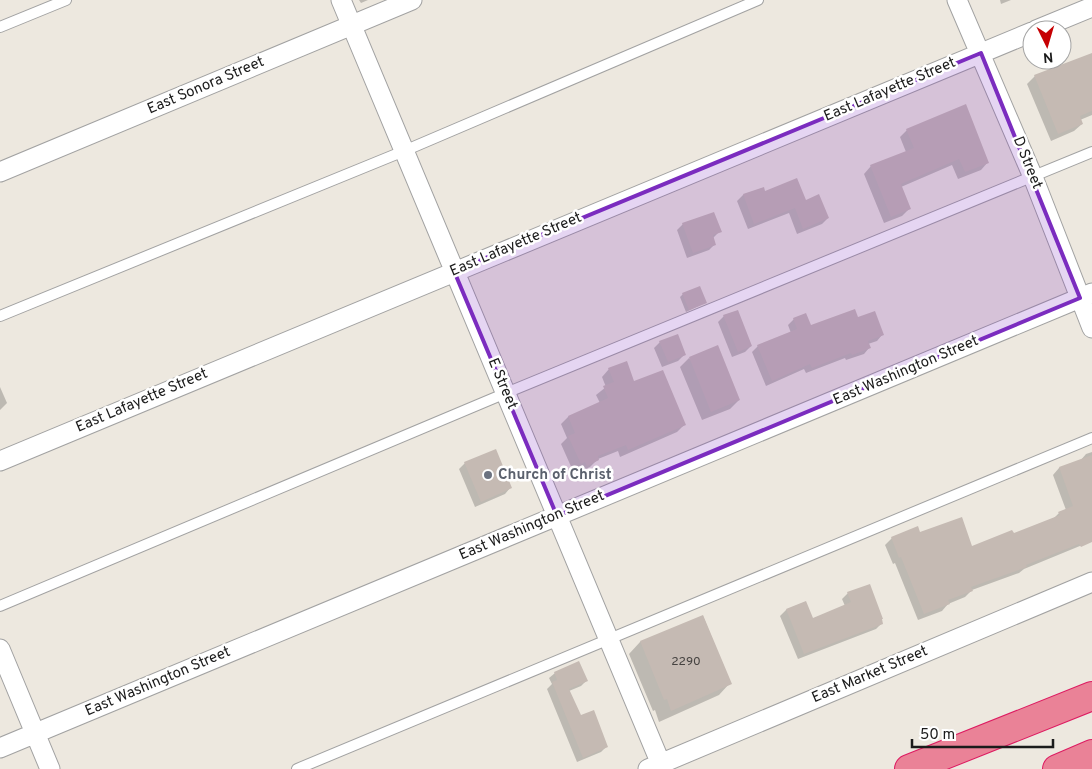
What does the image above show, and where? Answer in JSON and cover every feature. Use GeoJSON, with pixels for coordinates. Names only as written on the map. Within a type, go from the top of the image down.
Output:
{"type":"FeatureCollection","features":[{"type":"Feature","properties":{"kind":"highway"},"geometry":{"type":"LineString","coordinates":[[909,769],[1092,696]]}},
{"type":"Feature","properties":{"kind":"highway"},"geometry":{"type":"LineString","coordinates":[[1056,769],[1092,754]]}},
{"type":"Feature","properties":{"kind":"street","name":"E Street"},"geometry":{"type":"LineString","coordinates":[[341,0],[609,640],[657,767]]}},
{"type":"Feature","properties":{"kind":"street","name":"East Sonora Street"},"geometry":{"type":"LineString","coordinates":[[0,172],[412,0]]}},
{"type":"Feature","properties":{"kind":"street","name":"D Street"},"geometry":{"type":"LineString","coordinates":[[957,0],[1086,296],[1092,328]]}},
{"type":"Feature","properties":{"kind":"street"},"geometry":{"type":"LineString","coordinates":[[1061,20],[1092,8]]}},
{"type":"Feature","properties":{"kind":"street","name":"East Lafayette Street"},"geometry":{"type":"LineString","coordinates":[[0,460],[1022,36]]}},
{"type":"Feature","properties":{"kind":"street","name":"East Washington Street"},"geometry":{"type":"LineString","coordinates":[[0,748],[1086,296]]}},
{"type":"Feature","properties":{"kind":"street","name":"East Market Street"},"geometry":{"type":"LineString","coordinates":[[657,767],[1092,582]]}},
{"type":"Feature","properties":{"kind":"street"},"geometry":{"type":"LineString","coordinates":[[0,649],[50,769]]}},
{"type":"Feature","properties":{"kind":"lane"},"geometry":{"type":"LineString","coordinates":[[0,27],[66,0]]}},
{"type":"Feature","properties":{"kind":"lane"},"geometry":{"type":"LineString","coordinates":[[0,316],[404,151],[758,0]]}},
{"type":"Feature","properties":{"kind":"lane"},"geometry":{"type":"LineString","coordinates":[[0,606],[506,394],[1092,152]]}},
{"type":"Feature","properties":{"kind":"lane"},"geometry":{"type":"LineString","coordinates":[[297,769],[1092,438]]}},
{"type":"Feature","properties":{"kind":"highlighted area"},"geometry":{"type":"Polygon","coordinates":[[[981,53],[1080,298],[557,516],[454,271],[981,53]]]}},
{"type":"Feature","properties":{"kind":"building"},"geometry":{"type":"Polygon","coordinates":[[[1092,53],[1092,111],[1080,116],[1083,124],[1058,134],[1034,75],[1047,70],[1072,70],[1072,61],[1092,53]]]}},
{"type":"Feature","properties":{"kind":"building"},"geometry":{"type":"Polygon","coordinates":[[[966,104],[989,163],[965,172],[959,159],[901,184],[911,209],[891,217],[870,165],[914,148],[906,129],[966,104]]]}},
{"type":"Feature","properties":{"kind":"building"},"geometry":{"type":"Polygon","coordinates":[[[797,178],[806,200],[819,194],[829,218],[803,229],[795,208],[754,224],[743,194],[764,187],[765,191],[797,178]]]}},
{"type":"Feature","properties":{"kind":"building"},"geometry":{"type":"Polygon","coordinates":[[[714,212],[722,232],[713,235],[716,245],[693,253],[682,223],[714,212]]]}},
{"type":"Feature","properties":{"kind":"building"},"geometry":{"type":"Polygon","coordinates":[[[700,286],[707,303],[689,310],[682,293],[700,286]]]}},
{"type":"Feature","properties":{"kind":"building"},"geometry":{"type":"Polygon","coordinates":[[[855,309],[858,317],[875,311],[884,335],[868,341],[871,348],[852,355],[851,353],[812,368],[810,364],[772,381],[757,345],[797,329],[793,318],[806,313],[811,325],[855,309]]]}},
{"type":"Feature","properties":{"kind":"building"},"geometry":{"type":"Polygon","coordinates":[[[738,310],[752,346],[738,352],[723,315],[738,310]]]}},
{"type":"Feature","properties":{"kind":"building"},"geometry":{"type":"Polygon","coordinates":[[[678,334],[686,355],[668,362],[659,341],[678,334]]]}},
{"type":"Feature","properties":{"kind":"building"},"geometry":{"type":"Polygon","coordinates":[[[718,345],[740,400],[711,412],[689,357],[718,345]]]}},
{"type":"Feature","properties":{"kind":"building"},"geometry":{"type":"Polygon","coordinates":[[[627,361],[634,381],[663,370],[686,425],[628,450],[626,445],[598,456],[599,460],[587,466],[585,462],[581,464],[568,436],[575,433],[568,416],[608,398],[603,386],[614,382],[608,368],[627,361]]]}},
{"type":"Feature","properties":{"kind":"building","name":"Church of Christ"},"geometry":{"type":"Polygon","coordinates":[[[496,449],[512,488],[481,502],[464,462],[496,449]]]}},
{"type":"Feature","properties":{"kind":"building"},"geometry":{"type":"Polygon","coordinates":[[[1092,455],[1092,542],[1081,547],[1079,544],[1026,565],[1027,567],[971,587],[973,591],[948,600],[950,604],[924,614],[891,537],[918,526],[920,532],[962,517],[972,546],[1012,530],[1014,533],[1060,515],[1058,512],[1073,506],[1059,467],[1092,455]]]}},
{"type":"Feature","properties":{"kind":"building"},"geometry":{"type":"Polygon","coordinates":[[[870,584],[883,619],[883,624],[804,654],[786,609],[806,601],[813,618],[851,602],[847,592],[870,584]]]}},
{"type":"Feature","properties":{"kind":"building"},"geometry":{"type":"Polygon","coordinates":[[[703,615],[732,684],[671,711],[667,699],[664,700],[640,641],[703,615]]]}},
{"type":"Feature","properties":{"kind":"building"},"geometry":{"type":"Polygon","coordinates":[[[579,661],[588,681],[569,689],[581,715],[594,710],[608,747],[583,758],[552,682],[557,680],[554,672],[579,661]]]}},
{"type":"Feature","properties":{"kind":"place","name":"Church of Christ"},"geometry":{"type":"Point","coordinates":[488,475]}}]}
